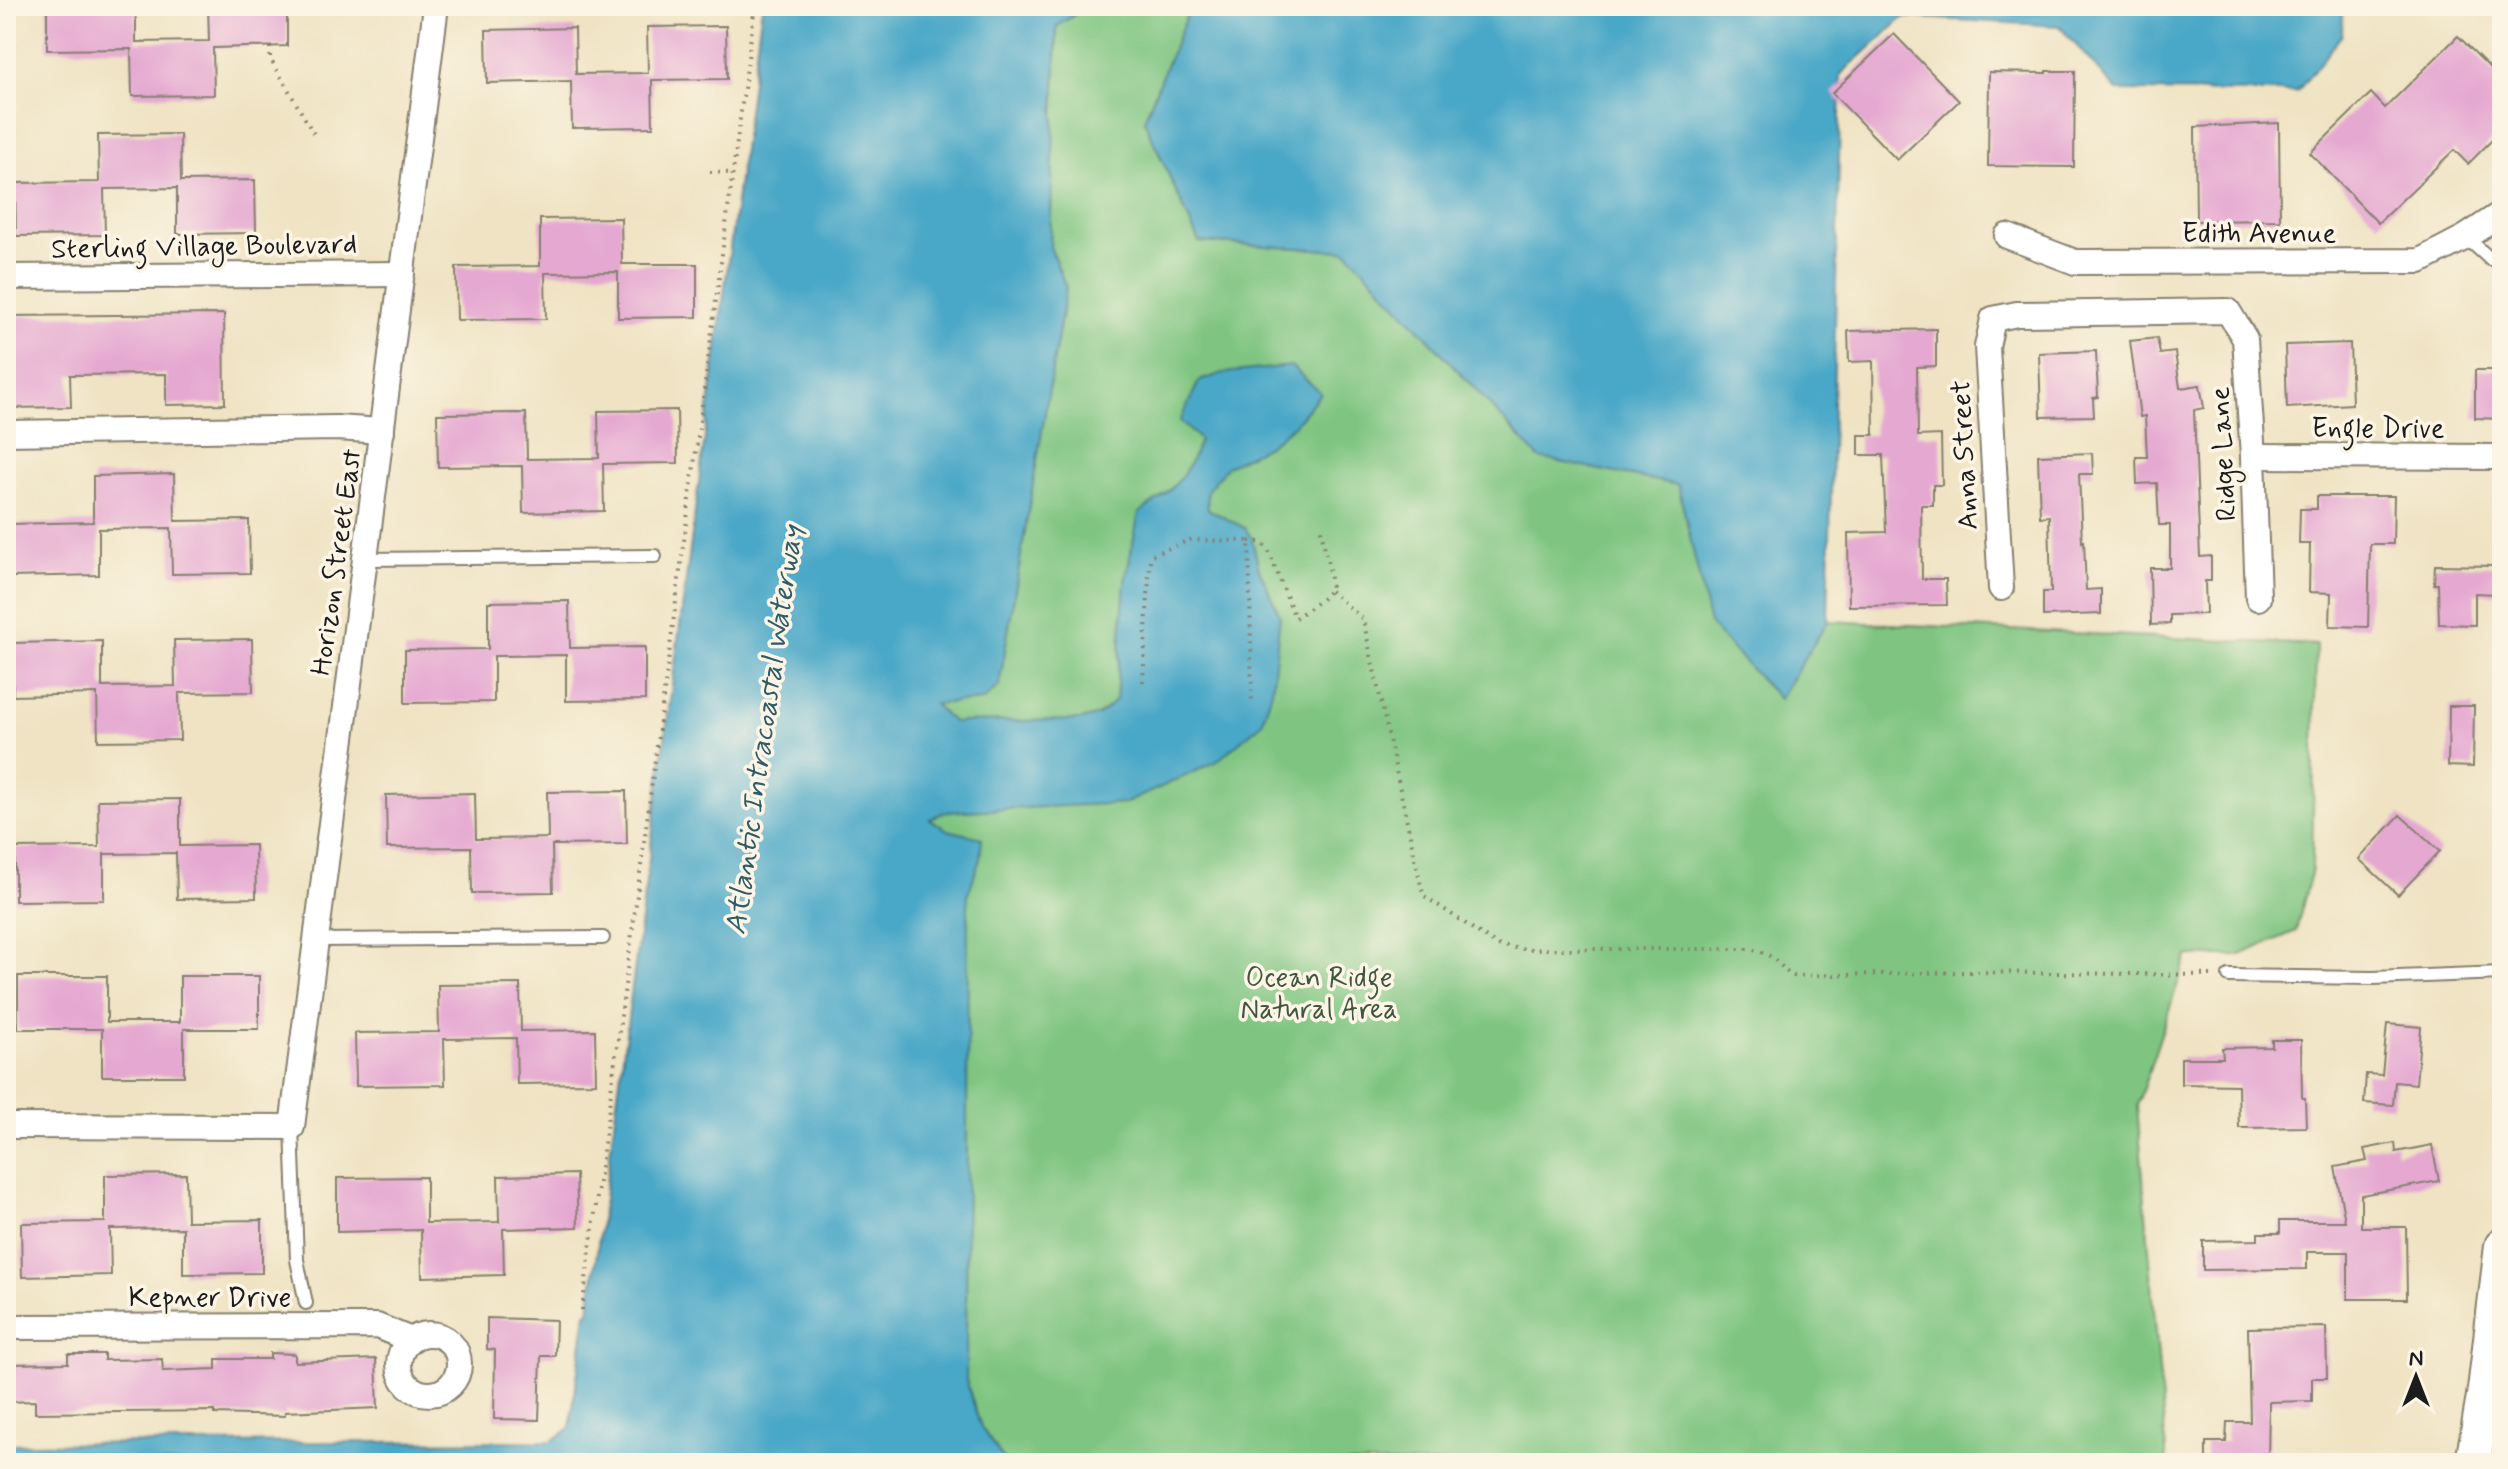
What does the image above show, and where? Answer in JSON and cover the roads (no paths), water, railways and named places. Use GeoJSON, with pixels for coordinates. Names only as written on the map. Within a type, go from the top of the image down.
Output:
{"type":"FeatureCollection","features":[{"type":"Feature","properties":{"kind":"main road"},"geometry":{"type":"LineString","coordinates":[[2473,1463],[2502,1246]]}},
{"type":"Feature","properties":{"kind":"street","name":"Horizon Street East"},"geometry":{"type":"LineString","coordinates":[[292,1127],[436,6]]}},
{"type":"Feature","properties":{"kind":"street","name":"Edith Avenue"},"geometry":{"type":"LineString","coordinates":[[2007,236],[2075,262],[2420,261],[2466,237],[2502,213]]}},
{"type":"Feature","properties":{"kind":"street","name":"Sterling Village Boulevard"},"geometry":{"type":"LineString","coordinates":[[6,277],[402,274]]}},
{"type":"Feature","properties":{"kind":"street","name":"Ridge Lane"},"geometry":{"type":"LineString","coordinates":[[1993,319],[2017,314],[2228,311],[2245,339],[2258,598]]}},
{"type":"Feature","properties":{"kind":"street","name":"Anna Street"},"geometry":{"type":"LineString","coordinates":[[1993,319],[1987,347],[2001,588]]}},
{"type":"Feature","properties":{"kind":"street"},"geometry":{"type":"LineString","coordinates":[[6,433],[337,428],[382,431]]}},
{"type":"Feature","properties":{"kind":"street","name":"Engle Drive"},"geometry":{"type":"LineString","coordinates":[[2253,456],[2502,457]]}},
{"type":"Feature","properties":{"kind":"street"},"geometry":{"type":"LineString","coordinates":[[6,1126],[292,1127]]}},
{"type":"Feature","properties":{"kind":"street","name":"Kepner Drive"},"geometry":{"type":"LineString","coordinates":[[6,1327],[377,1326],[411,1340]]}},
{"type":"Feature","properties":{"kind":"lane"},"geometry":{"type":"LineString","coordinates":[[2466,237],[2490,259],[2502,259]]}},
{"type":"Feature","properties":{"kind":"lane"},"geometry":{"type":"LineString","coordinates":[[365,559],[655,556]]}},
{"type":"Feature","properties":{"kind":"lane"},"geometry":{"type":"LineString","coordinates":[[316,940],[603,938]]}},
{"type":"Feature","properties":{"kind":"lane"},"geometry":{"type":"LineString","coordinates":[[2229,976],[2373,978],[2502,973]]}},
{"type":"Feature","properties":{"kind":"lane"},"geometry":{"type":"LineString","coordinates":[[292,1127],[297,1260],[306,1303]]}},
{"type":"Feature","properties":{"kind":"water","name":"Atlantic Intracoastal Waterway"},"geometry":{"type":"Polygon","coordinates":[[[762,6],[1088,6],[1057,26],[1050,247],[1066,288],[999,686],[983,700],[934,704],[953,722],[1081,720],[1099,715],[1116,700],[1125,582],[1139,513],[1177,482],[1195,454],[1200,440],[1180,421],[1199,381],[1223,373],[1291,366],[1321,393],[1295,424],[1268,446],[1227,466],[1207,491],[1208,509],[1245,528],[1252,539],[1259,569],[1280,616],[1272,691],[1262,723],[1216,762],[1126,803],[944,812],[930,819],[948,830],[982,838],[980,859],[968,894],[966,1380],[981,1427],[1006,1463],[6,1463],[6,1444],[552,1441],[570,1428],[586,1313],[589,1312],[762,6]]]}},
{"type":"Feature","properties":{"kind":"water"},"geometry":{"type":"Polygon","coordinates":[[[1182,6],[2343,6],[2342,35],[2297,92],[2117,91],[2059,26],[1904,17],[1841,74],[1828,621],[1779,699],[1710,625],[1678,485],[1539,458],[1347,251],[1199,242],[1144,120],[1189,10],[1182,6]]]}},
{"type":"Feature","properties":{"kind":"park label","name":"Ocean Ridge Natural Area"},"geometry":{"type":"Point","coordinates":[1319,992]}}]}
